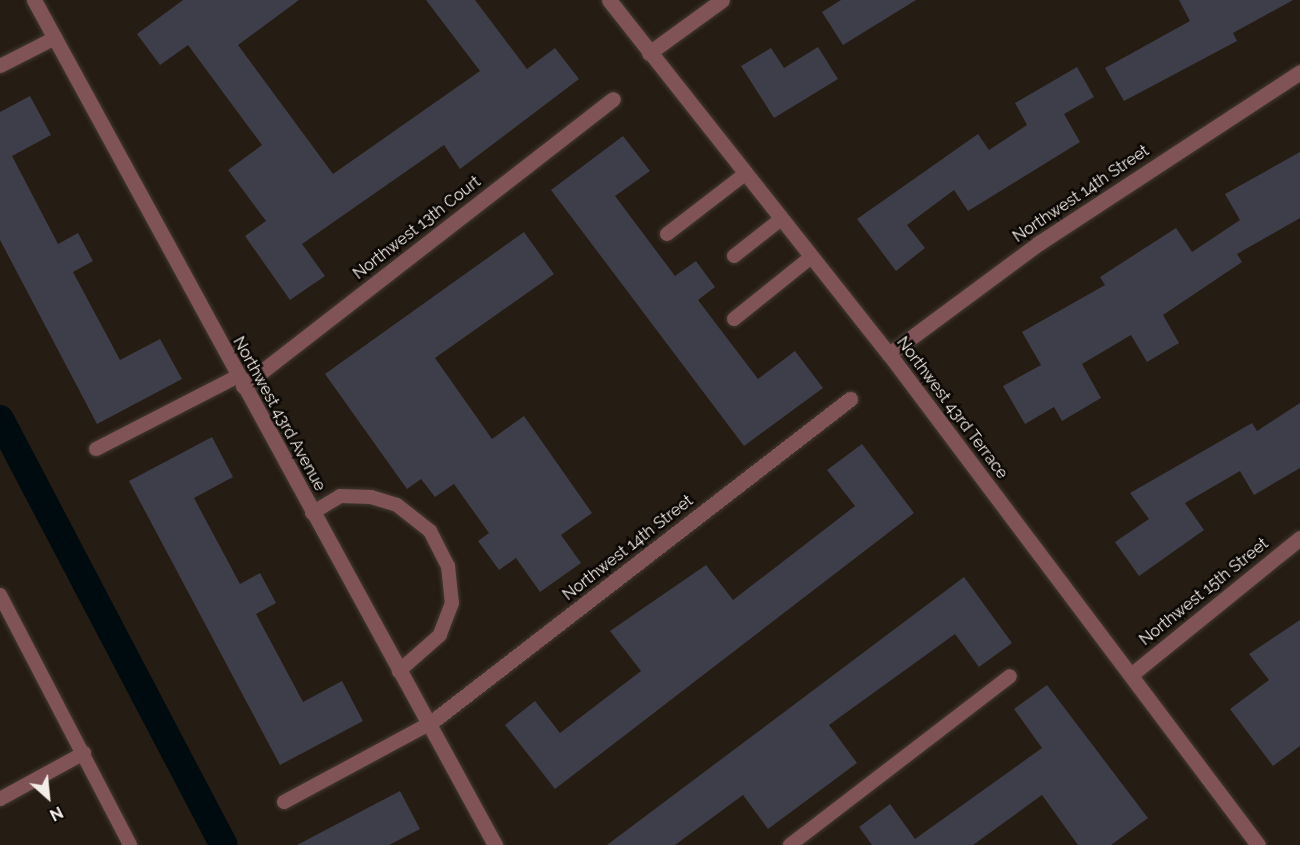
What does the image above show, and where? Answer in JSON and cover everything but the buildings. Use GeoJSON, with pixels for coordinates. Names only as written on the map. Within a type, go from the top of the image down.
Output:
{"type":"FeatureCollection","features":[{"type":"Feature","properties":{"kind":"street","name":"Northwest 43rd Avenue"},"geometry":{"type":"LineString","coordinates":[[34,0],[495,845]]}},
{"type":"Feature","properties":{"kind":"street","name":"Northwest 43rd Terrace"},"geometry":{"type":"LineString","coordinates":[[609,0],[889,354],[1132,674],[1258,845]]}},
{"type":"Feature","properties":{"kind":"street"},"geometry":{"type":"LineString","coordinates":[[649,53],[722,0]]}},
{"type":"Feature","properties":{"kind":"street","name":"Northwest 14th Street"},"geometry":{"type":"LineString","coordinates":[[889,354],[1039,243],[1300,72]]}},
{"type":"Feature","properties":{"kind":"street","name":"Northwest 13th Court"},"geometry":{"type":"LineString","coordinates":[[241,381],[613,99]]}},
{"type":"Feature","properties":{"kind":"street","name":"Northwest 14th Street"},"geometry":{"type":"LineString","coordinates":[[429,724],[850,399]]}},
{"type":"Feature","properties":{"kind":"street","name":"Northwest 15th Street"},"geometry":{"type":"LineString","coordinates":[[1132,674],[1300,538]]}},
{"type":"Feature","properties":{"kind":"lane"},"geometry":{"type":"LineString","coordinates":[[0,66],[55,38]]}},
{"type":"Feature","properties":{"kind":"lane"},"geometry":{"type":"LineString","coordinates":[[667,234],[745,174]]}},
{"type":"Feature","properties":{"kind":"lane"},"geometry":{"type":"LineString","coordinates":[[734,256],[781,219]]}},
{"type":"Feature","properties":{"kind":"lane"},"geometry":{"type":"LineString","coordinates":[[734,320],[811,257]]}},
{"type":"Feature","properties":{"kind":"lane"},"geometry":{"type":"LineString","coordinates":[[96,449],[241,381]]}},
{"type":"Feature","properties":{"kind":"lane"},"geometry":{"type":"LineString","coordinates":[[312,513],[340,496],[371,497],[397,505],[430,531],[448,566],[452,603],[440,635],[399,671]]}},
{"type":"Feature","properties":{"kind":"lane"},"geometry":{"type":"LineString","coordinates":[[0,595],[130,845]]}},
{"type":"Feature","properties":{"kind":"lane"},"geometry":{"type":"LineString","coordinates":[[790,845],[1010,676]]}},
{"type":"Feature","properties":{"kind":"lane"},"geometry":{"type":"LineString","coordinates":[[284,802],[429,724]]}},
{"type":"Feature","properties":{"kind":"lane"},"geometry":{"type":"LineString","coordinates":[[0,799],[84,753]]}},
{"type":"Feature","properties":{"kind":"waterway"},"geometry":{"type":"LineString","coordinates":[[0,419],[224,845]]}}]}
